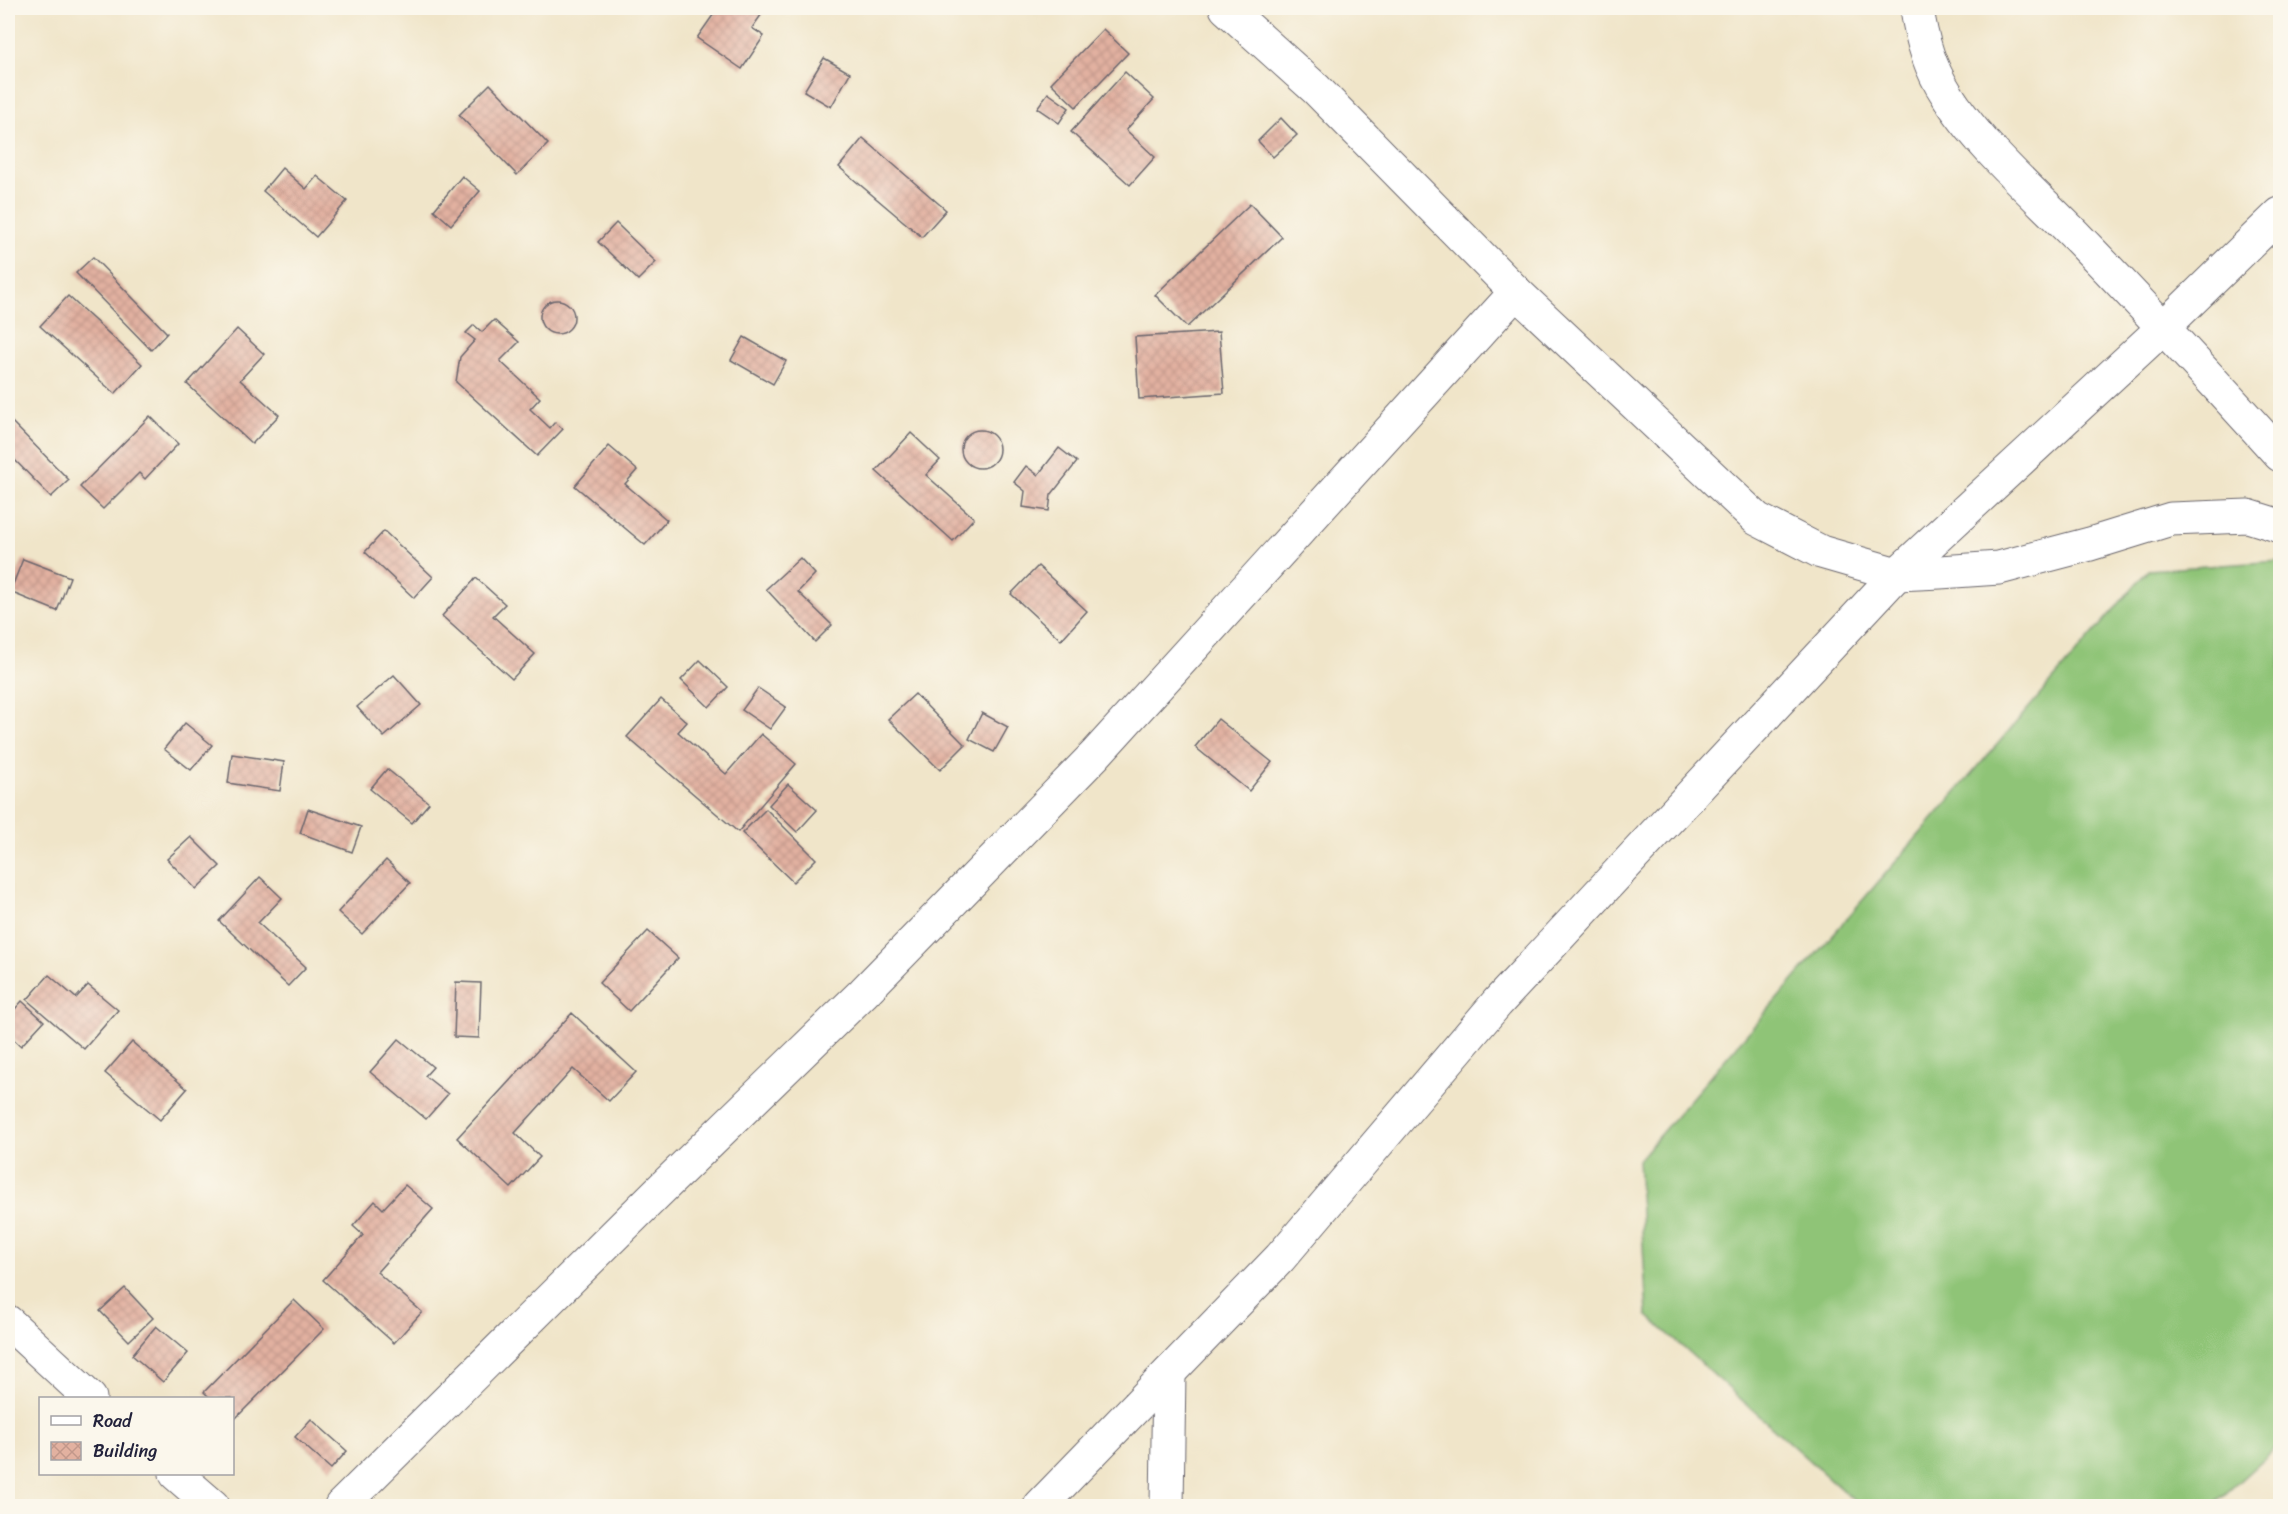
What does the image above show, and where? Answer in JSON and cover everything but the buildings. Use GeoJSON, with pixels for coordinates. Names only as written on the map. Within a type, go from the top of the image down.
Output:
{"type":"FeatureCollection","features":[{"type":"Feature","properties":{"kind":"street"},"geometry":{"type":"LineString","coordinates":[[1226,8],[1316,89],[1516,292],[1757,519],[1821,552],[1897,574],[2000,568],[2171,519],[2248,516],[2280,526]]}},
{"type":"Feature","properties":{"kind":"street"},"geometry":{"type":"LineString","coordinates":[[1917,8],[1921,36],[1929,60],[1946,94],[1979,138],[2164,327],[2280,455]]}},
{"type":"Feature","properties":{"kind":"street"},"geometry":{"type":"LineString","coordinates":[[1040,1506],[1280,1258],[1497,1003],[1897,574],[2164,327],[2280,214]]}},
{"type":"Feature","properties":{"kind":"street"},"geometry":{"type":"LineString","coordinates":[[340,1506],[863,993],[1095,755],[1516,292]]}},
{"type":"Feature","properties":{"kind":"street"},"geometry":{"type":"LineString","coordinates":[[8,1322],[89,1397]]}},
{"type":"Feature","properties":{"kind":"street"},"geometry":{"type":"LineString","coordinates":[[1167,1506],[1169,1373]]}},
{"type":"Feature","properties":{"kind":"street"},"geometry":{"type":"LineString","coordinates":[[178,1475],[213,1506]]}},
{"type":"Feature","properties":{"kind":"green space"},"geometry":{"type":"Polygon","coordinates":[[[2280,561],[2280,1444],[2212,1506],[1860,1506],[1647,1315],[1638,1160],[2148,570],[2280,561]]]}}]}
